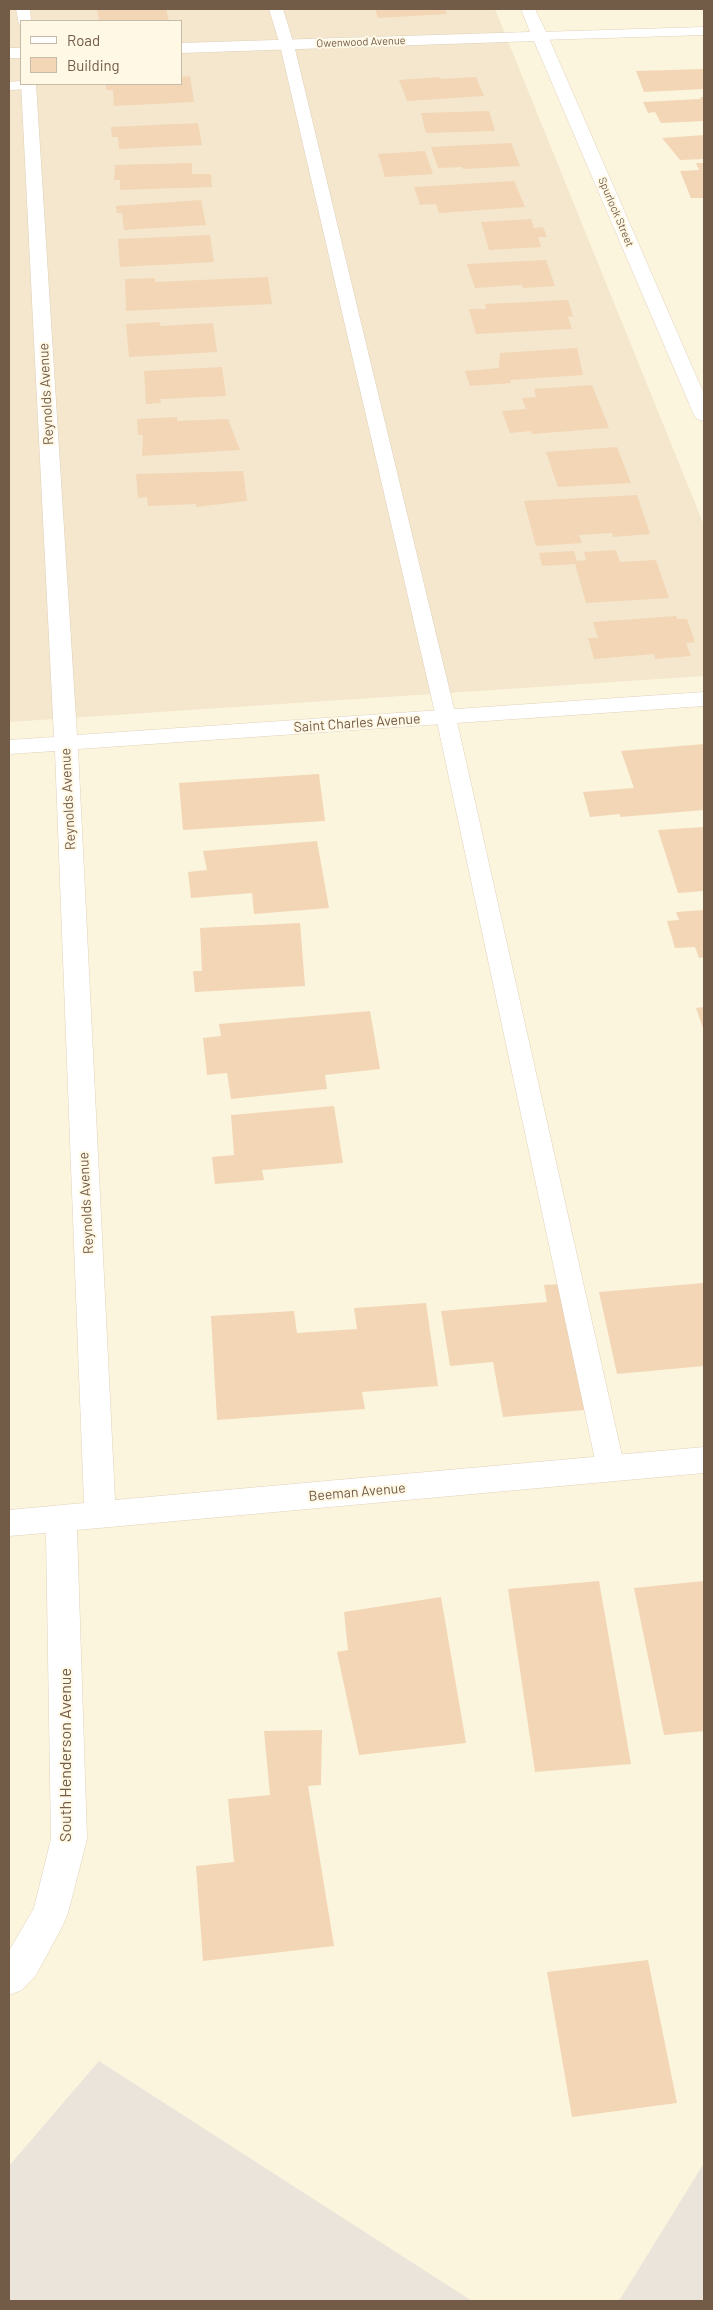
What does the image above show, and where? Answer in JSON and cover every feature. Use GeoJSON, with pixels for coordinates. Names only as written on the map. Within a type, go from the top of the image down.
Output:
{"type":"FeatureCollection","features":[{"type":"Feature","properties":{"kind":"street","name":"Spurlock Street"},"geometry":{"type":"LineString","coordinates":[[528,9],[704,415]]}},
{"type":"Feature","properties":{"kind":"street","name":"Owenwood Avenue"},"geometry":{"type":"LineString","coordinates":[[182,48],[540,36]]}},
{"type":"Feature","properties":{"kind":"street","name":"Reynolds Avenue"},"geometry":{"type":"LineString","coordinates":[[22,85],[66,744],[100,1514]]}},
{"type":"Feature","properties":{"kind":"street","name":"Saint Charles Avenue"},"geometry":{"type":"LineString","coordinates":[[9,747],[704,698]]}},
{"type":"Feature","properties":{"kind":"street","name":"Beeman Avenue"},"geometry":{"type":"LineString","coordinates":[[9,1523],[611,1470],[704,1460]]}},
{"type":"Feature","properties":{"kind":"street","name":"South Henderson Avenue"},"geometry":{"type":"LineString","coordinates":[[9,1978],[22,1962],[50,1914],[70,1839],[62,1518]]}},
{"type":"Feature","properties":{"kind":"lane"},"geometry":{"type":"LineString","coordinates":[[276,9],[287,45],[446,717],[611,1470]]}},
{"type":"Feature","properties":{"kind":"lane"},"geometry":{"type":"LineString","coordinates":[[540,36],[704,31]]}},
{"type":"Feature","properties":{"kind":"shaded area"},"geometry":{"type":"Polygon","coordinates":[[[9,9],[495,9],[704,525],[704,676],[9,722],[9,9]]]}},
{"type":"Feature","properties":{"kind":"shaded area"},"geometry":{"type":"Polygon","coordinates":[[[99,2061],[472,2301],[9,2301],[9,2166],[99,2061]]]}},
{"type":"Feature","properties":{"kind":"shaded area"},"geometry":{"type":"Polygon","coordinates":[[[704,2163],[704,2301],[619,2301],[704,2163]]]}},
{"type":"Feature","properties":{"kind":"building"},"geometry":{"type":"Polygon","coordinates":[[[97,9],[166,9],[169,20],[99,20],[97,9]]]}},
{"type":"Feature","properties":{"kind":"building"},"geometry":{"type":"Polygon","coordinates":[[[375,9],[445,9],[447,14],[378,18],[375,9]]]}},
{"type":"Feature","properties":{"kind":"building"},"geometry":{"type":"Polygon","coordinates":[[[704,69],[704,89],[644,92],[636,71],[704,69]]]}},
{"type":"Feature","properties":{"kind":"building"},"geometry":{"type":"Polygon","coordinates":[[[190,76],[194,102],[114,106],[113,90],[106,90],[106,85],[182,85],[182,77],[190,76]]]}},
{"type":"Feature","properties":{"kind":"building"},"geometry":{"type":"Polygon","coordinates":[[[440,77],[441,79],[476,77],[484,96],[407,101],[399,80],[440,77]]]}},
{"type":"Feature","properties":{"kind":"building"},"geometry":{"type":"Polygon","coordinates":[[[700,97],[704,97],[704,121],[661,123],[655,112],[648,113],[643,102],[701,99],[700,97]]]}},
{"type":"Feature","properties":{"kind":"building"},"geometry":{"type":"Polygon","coordinates":[[[489,111],[495,131],[426,133],[421,113],[489,111]]]}},
{"type":"Feature","properties":{"kind":"building"},"geometry":{"type":"Polygon","coordinates":[[[198,123],[202,145],[119,149],[118,137],[112,137],[111,127],[198,123]]]}},
{"type":"Feature","properties":{"kind":"building"},"geometry":{"type":"Polygon","coordinates":[[[704,135],[704,159],[680,160],[662,138],[704,135]]]}},
{"type":"Feature","properties":{"kind":"building"},"geometry":{"type":"Polygon","coordinates":[[[511,143],[520,166],[463,169],[462,167],[438,168],[431,147],[511,143]]]}},
{"type":"Feature","properties":{"kind":"building"},"geometry":{"type":"Polygon","coordinates":[[[425,151],[433,174],[385,177],[378,154],[425,151]]]}},
{"type":"Feature","properties":{"kind":"building"},"geometry":{"type":"Polygon","coordinates":[[[192,163],[192,174],[211,174],[212,187],[120,190],[120,180],[114,180],[115,165],[192,163]]]}},
{"type":"Feature","properties":{"kind":"building"},"geometry":{"type":"Polygon","coordinates":[[[696,163],[704,163],[704,198],[691,198],[680,171],[699,170],[696,163]]]}},
{"type":"Feature","properties":{"kind":"building"},"geometry":{"type":"Polygon","coordinates":[[[514,181],[525,207],[439,213],[436,204],[420,205],[414,187],[514,181]]]}},
{"type":"Feature","properties":{"kind":"building"},"geometry":{"type":"Polygon","coordinates":[[[201,200],[206,225],[124,230],[122,213],[117,213],[116,206],[201,200]]]}},
{"type":"Feature","properties":{"kind":"building"},"geometry":{"type":"Polygon","coordinates":[[[531,219],[534,228],[543,227],[547,237],[538,237],[541,247],[489,250],[481,222],[531,219]]]}},
{"type":"Feature","properties":{"kind":"building"},"geometry":{"type":"Polygon","coordinates":[[[210,235],[214,262],[120,267],[118,239],[210,235]]]}},
{"type":"Feature","properties":{"kind":"building"},"geometry":{"type":"Polygon","coordinates":[[[546,260],[555,286],[523,288],[522,285],[475,288],[467,264],[546,260]]]}},
{"type":"Feature","properties":{"kind":"building"},"geometry":{"type":"Polygon","coordinates":[[[268,277],[272,304],[126,311],[125,279],[155,278],[155,282],[268,277]]]}},
{"type":"Feature","properties":{"kind":"building"},"geometry":{"type":"Polygon","coordinates":[[[568,300],[573,316],[568,317],[572,329],[476,334],[469,309],[486,309],[485,304],[568,300]]]}},
{"type":"Feature","properties":{"kind":"building"},"geometry":{"type":"Polygon","coordinates":[[[160,322],[160,326],[213,323],[217,352],[129,357],[126,324],[160,322]]]}},
{"type":"Feature","properties":{"kind":"building"},"geometry":{"type":"Polygon","coordinates":[[[577,348],[583,375],[510,380],[511,383],[470,386],[465,371],[499,368],[500,353],[577,348]]]}},
{"type":"Feature","properties":{"kind":"building"},"geometry":{"type":"Polygon","coordinates":[[[222,367],[226,396],[160,399],[161,403],[146,404],[144,371],[222,367]]]}},
{"type":"Feature","properties":{"kind":"building"},"geometry":{"type":"Polygon","coordinates":[[[592,385],[609,428],[532,434],[531,431],[510,433],[502,411],[526,409],[522,398],[536,397],[534,389],[592,385]]]}},
{"type":"Feature","properties":{"kind":"building"},"geometry":{"type":"Polygon","coordinates":[[[177,417],[177,421],[228,419],[240,450],[142,456],[143,435],[138,435],[137,419],[177,417]]]}},
{"type":"Feature","properties":{"kind":"building"},"geometry":{"type":"Polygon","coordinates":[[[617,447],[631,483],[558,487],[546,452],[617,447]]]}},
{"type":"Feature","properties":{"kind":"building"},"geometry":{"type":"Polygon","coordinates":[[[243,471],[247,501],[196,507],[196,504],[148,506],[147,497],[138,498],[136,474],[243,471]]]}},
{"type":"Feature","properties":{"kind":"building"},"geometry":{"type":"Polygon","coordinates":[[[637,495],[650,534],[613,537],[612,533],[579,535],[582,543],[536,546],[524,501],[637,495]]]}},
{"type":"Feature","properties":{"kind":"building"},"geometry":{"type":"Polygon","coordinates":[[[616,550],[620,562],[656,560],[669,598],[586,603],[575,564],[542,566],[539,553],[574,551],[577,561],[586,560],[584,552],[616,550]]]}},
{"type":"Feature","properties":{"kind":"building"},"geometry":{"type":"Polygon","coordinates":[[[676,616],[677,619],[687,619],[695,642],[686,643],[691,656],[655,659],[654,654],[594,659],[588,638],[598,638],[593,622],[676,616]]]}},
{"type":"Feature","properties":{"kind":"building"},"geometry":{"type":"Polygon","coordinates":[[[704,744],[704,810],[620,817],[620,814],[590,817],[583,792],[634,788],[621,751],[704,744]]]}},
{"type":"Feature","properties":{"kind":"building"},"geometry":{"type":"Polygon","coordinates":[[[319,774],[325,821],[183,830],[179,783],[319,774]]]}},
{"type":"Feature","properties":{"kind":"building"},"geometry":{"type":"Polygon","coordinates":[[[704,827],[704,891],[678,893],[658,830],[704,827]]]}},
{"type":"Feature","properties":{"kind":"building"},"geometry":{"type":"Polygon","coordinates":[[[317,841],[329,908],[254,914],[252,893],[191,898],[188,872],[207,870],[203,851],[317,841]]]}},
{"type":"Feature","properties":{"kind":"building"},"geometry":{"type":"Polygon","coordinates":[[[704,910],[704,957],[699,958],[695,947],[675,948],[667,921],[679,920],[676,912],[704,910]]]}},
{"type":"Feature","properties":{"kind":"building"},"geometry":{"type":"Polygon","coordinates":[[[300,923],[305,986],[195,992],[193,971],[202,971],[200,928],[300,923]]]}},
{"type":"Feature","properties":{"kind":"building"},"geometry":{"type":"Polygon","coordinates":[[[704,1007],[704,1031],[696,1008],[704,1007]]]}},
{"type":"Feature","properties":{"kind":"building"},"geometry":{"type":"Polygon","coordinates":[[[370,1011],[380,1069],[325,1075],[327,1089],[231,1099],[227,1073],[207,1075],[203,1038],[221,1036],[219,1024],[370,1011]]]}},
{"type":"Feature","properties":{"kind":"building"},"geometry":{"type":"Polygon","coordinates":[[[334,1106],[343,1163],[262,1170],[264,1180],[215,1184],[212,1157],[234,1155],[231,1115],[334,1106]]]}},
{"type":"Feature","properties":{"kind":"building"},"geometry":{"type":"Polygon","coordinates":[[[704,1283],[704,1366],[617,1374],[599,1292],[704,1283]]]}},
{"type":"Feature","properties":{"kind":"building"},"geometry":{"type":"Polygon","coordinates":[[[560,1284],[585,1410],[503,1417],[493,1362],[450,1366],[441,1311],[547,1302],[544,1285],[560,1284]]]}},
{"type":"Feature","properties":{"kind":"building"},"geometry":{"type":"Polygon","coordinates":[[[426,1303],[438,1386],[362,1392],[365,1409],[217,1420],[211,1316],[294,1311],[297,1333],[357,1329],[354,1308],[426,1303]]]}},
{"type":"Feature","properties":{"kind":"building"},"geometry":{"type":"Polygon","coordinates":[[[599,1581],[631,1764],[535,1772],[508,1589],[599,1581]]]}},
{"type":"Feature","properties":{"kind":"building"},"geometry":{"type":"Polygon","coordinates":[[[704,1581],[704,1731],[664,1735],[634,1588],[704,1581]]]}},
{"type":"Feature","properties":{"kind":"building"},"geometry":{"type":"Polygon","coordinates":[[[441,1597],[466,1743],[359,1755],[337,1652],[348,1650],[344,1612],[441,1597]]]}},
{"type":"Feature","properties":{"kind":"building"},"geometry":{"type":"Polygon","coordinates":[[[322,1730],[321,1785],[308,1786],[334,1946],[203,1961],[196,1866],[234,1862],[228,1799],[270,1795],[264,1731],[322,1730]]]}},
{"type":"Feature","properties":{"kind":"building"},"geometry":{"type":"Polygon","coordinates":[[[648,1960],[677,2103],[572,2117],[547,1972],[648,1960]]]}}]}
